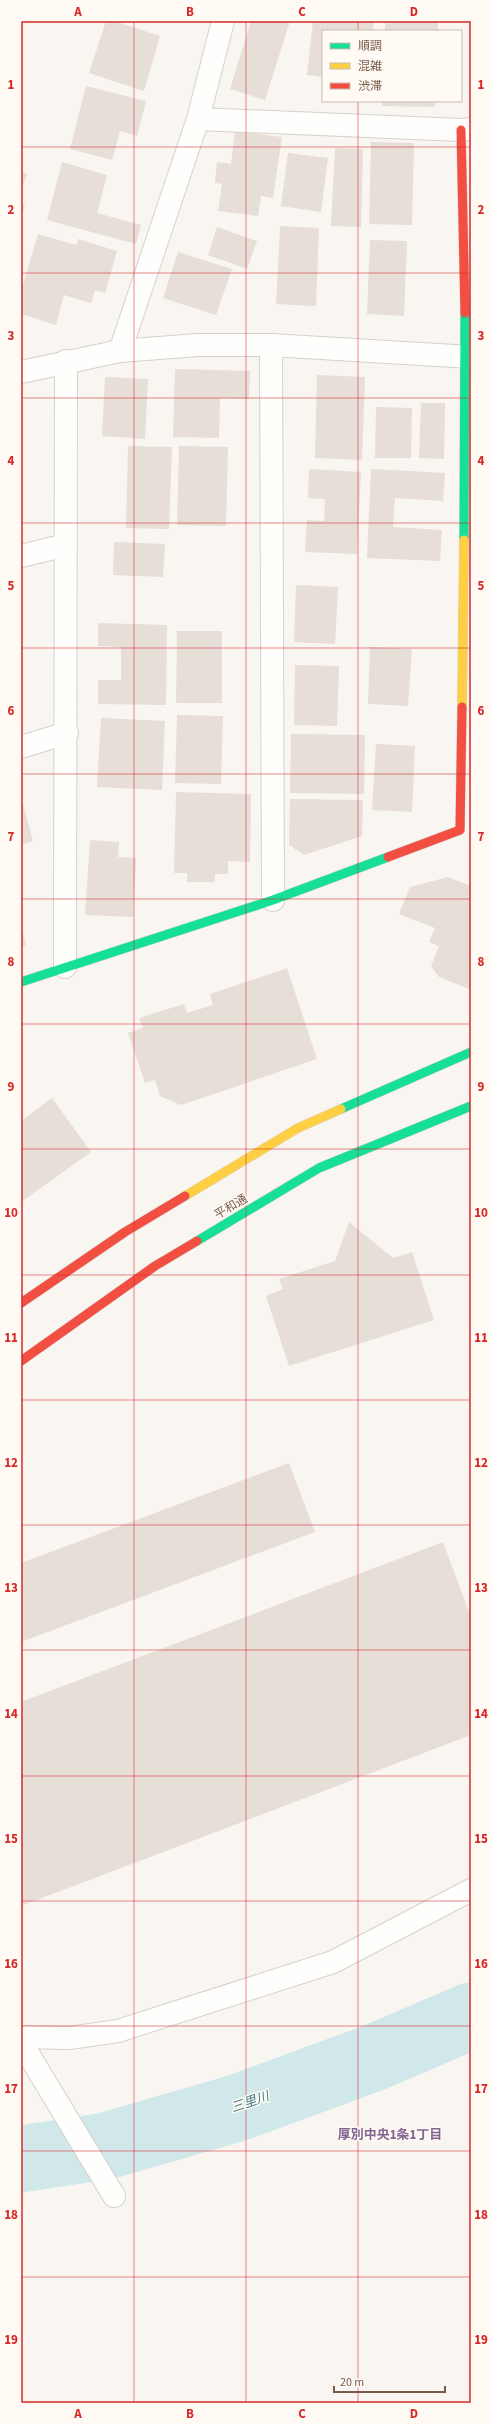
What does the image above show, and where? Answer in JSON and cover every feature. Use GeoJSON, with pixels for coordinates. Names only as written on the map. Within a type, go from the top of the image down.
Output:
{"type":"FeatureCollection","features":[{"type":"Feature","properties":{"kind":"street"},"geometry":{"type":"LineString","coordinates":[[120,351],[198,119],[223,21]]}},
{"type":"Feature","properties":{"kind":"street"},"geometry":{"type":"LineString","coordinates":[[21,982],[273,900],[460,830],[468,356],[466,129],[198,119]]}},
{"type":"Feature","properties":{"kind":"street"},"geometry":{"type":"LineString","coordinates":[[21,372],[66,361],[120,351],[198,345],[270,345],[468,356]]}},
{"type":"Feature","properties":{"kind":"street"},"geometry":{"type":"LineString","coordinates":[[270,345],[273,900]]}},
{"type":"Feature","properties":{"kind":"street"},"geometry":{"type":"LineString","coordinates":[[65,967],[67,733],[66,361]]}},
{"type":"Feature","properties":{"kind":"street"},"geometry":{"type":"LineString","coordinates":[[21,556],[66,545]]}},
{"type":"Feature","properties":{"kind":"street"},"geometry":{"type":"LineString","coordinates":[[21,747],[67,733]]}},
{"type":"Feature","properties":{"kind":"street"},"geometry":{"type":"LineString","coordinates":[[21,1303],[125,1232],[298,1128],[471,1052]]}},
{"type":"Feature","properties":{"kind":"street","name":"平和通"},"geometry":{"type":"LineString","coordinates":[[21,1361],[156,1266],[319,1168],[471,1106]]}},
{"type":"Feature","properties":{"kind":"street"},"geometry":{"type":"LineString","coordinates":[[21,2037],[69,2038],[118,2031],[333,1962],[471,1890]]}},
{"type":"Feature","properties":{"kind":"street"},"geometry":{"type":"LineString","coordinates":[[21,2042],[109,2187]]}},
{"type":"Feature","properties":{"kind":"building"},"geometry":{"type":"Polygon","coordinates":[[[106,21],[114,21],[160,36],[144,91],[89,73],[106,21]]]}},
{"type":"Feature","properties":{"kind":"building"},"geometry":{"type":"Polygon","coordinates":[[[251,21],[290,21],[265,100],[230,89],[251,21]]]}},
{"type":"Feature","properties":{"kind":"building"},"geometry":{"type":"Polygon","coordinates":[[[313,21],[374,22],[373,30],[322,30],[322,77],[307,75],[313,21]]]}},
{"type":"Feature","properties":{"kind":"building"},"geometry":{"type":"Polygon","coordinates":[[[385,21],[438,21],[438,30],[385,30],[385,21]]]}},
{"type":"Feature","properties":{"kind":"building"},"geometry":{"type":"Polygon","coordinates":[[[86,86],[146,101],[137,136],[120,131],[112,160],[70,149],[86,86]]]}},
{"type":"Feature","properties":{"kind":"building"},"geometry":{"type":"Polygon","coordinates":[[[382,102],[435,102],[435,107],[382,106],[382,102]]]}},
{"type":"Feature","properties":{"kind":"building"},"geometry":{"type":"Polygon","coordinates":[[[235,131],[282,137],[273,198],[261,196],[258,216],[218,211],[222,184],[215,183],[217,162],[231,164],[235,131]]]}},
{"type":"Feature","properties":{"kind":"building"},"geometry":{"type":"Polygon","coordinates":[[[371,142],[414,143],[412,225],[369,224],[371,142]]]}},
{"type":"Feature","properties":{"kind":"building"},"geometry":{"type":"Polygon","coordinates":[[[335,148],[363,149],[361,227],[331,226],[335,148]]]}},
{"type":"Feature","properties":{"kind":"building"},"geometry":{"type":"Polygon","coordinates":[[[288,153],[328,158],[321,212],[281,206],[288,153]]]}},
{"type":"Feature","properties":{"kind":"building"},"geometry":{"type":"Polygon","coordinates":[[[62,162],[107,175],[97,213],[141,225],[136,244],[47,220],[62,162]]]}},
{"type":"Feature","properties":{"kind":"building"},"geometry":{"type":"Polygon","coordinates":[[[21,172],[27,174],[21,190],[21,172]]]}},
{"type":"Feature","properties":{"kind":"building"},"geometry":{"type":"Polygon","coordinates":[[[21,203],[25,205],[21,217],[21,203]]]}},
{"type":"Feature","properties":{"kind":"building"},"geometry":{"type":"Polygon","coordinates":[[[280,226],[319,228],[316,306],[276,304],[280,226]]]}},
{"type":"Feature","properties":{"kind":"building"},"geometry":{"type":"Polygon","coordinates":[[[217,227],[257,241],[247,269],[208,255],[217,227]]]}},
{"type":"Feature","properties":{"kind":"building"},"geometry":{"type":"Polygon","coordinates":[[[38,234],[76,245],[78,239],[117,251],[105,293],[95,290],[91,303],[64,295],[56,325],[21,314],[21,291],[38,234]]]}},
{"type":"Feature","properties":{"kind":"building"},"geometry":{"type":"Polygon","coordinates":[[[370,240],[407,241],[404,316],[367,314],[370,240]]]}},
{"type":"Feature","properties":{"kind":"building"},"geometry":{"type":"Polygon","coordinates":[[[178,252],[232,269],[216,315],[163,298],[178,252]]]}},
{"type":"Feature","properties":{"kind":"building"},"geometry":{"type":"Polygon","coordinates":[[[175,369],[250,371],[249,399],[220,398],[219,438],[173,437],[175,369]]]}},
{"type":"Feature","properties":{"kind":"building"},"geometry":{"type":"Polygon","coordinates":[[[317,375],[365,377],[362,460],[315,458],[317,375]]]}},
{"type":"Feature","properties":{"kind":"building"},"geometry":{"type":"Polygon","coordinates":[[[105,377],[148,379],[145,439],[102,436],[105,377]]]}},
{"type":"Feature","properties":{"kind":"building"},"geometry":{"type":"Polygon","coordinates":[[[421,403],[445,403],[444,459],[419,458],[421,403]]]}},
{"type":"Feature","properties":{"kind":"building"},"geometry":{"type":"Polygon","coordinates":[[[376,407],[412,408],[411,458],[375,458],[376,407]]]}},
{"type":"Feature","properties":{"kind":"building"},"geometry":{"type":"Polygon","coordinates":[[[128,446],[172,447],[169,529],[126,528],[128,446]]]}},
{"type":"Feature","properties":{"kind":"building"},"geometry":{"type":"Polygon","coordinates":[[[179,446],[228,447],[226,526],[177,525],[179,446]]]}},
{"type":"Feature","properties":{"kind":"building"},"geometry":{"type":"Polygon","coordinates":[[[309,469],[361,472],[357,554],[305,552],[307,520],[324,521],[325,499],[308,498],[309,469]]]}},
{"type":"Feature","properties":{"kind":"building"},"geometry":{"type":"Polygon","coordinates":[[[371,469],[445,473],[443,501],[395,498],[393,527],[442,530],[440,561],[367,558],[371,469]]]}},
{"type":"Feature","properties":{"kind":"building"},"geometry":{"type":"Polygon","coordinates":[[[114,542],[165,544],[163,577],[113,575],[114,542]]]}},
{"type":"Feature","properties":{"kind":"building"},"geometry":{"type":"Polygon","coordinates":[[[296,585],[338,587],[335,644],[294,642],[296,585]]]}},
{"type":"Feature","properties":{"kind":"building"},"geometry":{"type":"Polygon","coordinates":[[[98,623],[167,625],[166,705],[98,704],[98,680],[121,680],[121,647],[98,646],[98,623]]]}},
{"type":"Feature","properties":{"kind":"building"},"geometry":{"type":"Polygon","coordinates":[[[177,631],[222,631],[222,703],[176,703],[177,631]]]}},
{"type":"Feature","properties":{"kind":"building"},"geometry":{"type":"Polygon","coordinates":[[[370,647],[412,649],[408,706],[368,704],[370,647]]]}},
{"type":"Feature","properties":{"kind":"building"},"geometry":{"type":"Polygon","coordinates":[[[295,665],[339,666],[337,726],[294,725],[295,665]]]}},
{"type":"Feature","properties":{"kind":"building"},"geometry":{"type":"Polygon","coordinates":[[[177,715],[223,716],[221,784],[175,783],[177,715]]]}},
{"type":"Feature","properties":{"kind":"building"},"geometry":{"type":"Polygon","coordinates":[[[101,718],[165,721],[162,790],[97,787],[101,718]]]}},
{"type":"Feature","properties":{"kind":"building"},"geometry":{"type":"Polygon","coordinates":[[[291,734],[365,735],[364,794],[290,793],[291,734]]]}},
{"type":"Feature","properties":{"kind":"building"},"geometry":{"type":"Polygon","coordinates":[[[376,744],[415,746],[412,812],[372,810],[376,744]]]}},
{"type":"Feature","properties":{"kind":"building"},"geometry":{"type":"Polygon","coordinates":[[[176,792],[251,794],[250,862],[228,861],[228,874],[215,874],[215,882],[187,882],[187,873],[174,873],[176,792]]]}},
{"type":"Feature","properties":{"kind":"building"},"geometry":{"type":"Polygon","coordinates":[[[21,797],[33,841],[21,845],[21,797]]]}},
{"type":"Feature","properties":{"kind":"building"},"geometry":{"type":"Polygon","coordinates":[[[290,799],[363,800],[362,836],[304,855],[289,845],[290,799]]]}},
{"type":"Feature","properties":{"kind":"building"},"geometry":{"type":"Polygon","coordinates":[[[90,840],[119,842],[118,857],[136,858],[133,917],[85,915],[90,840]]]}},
{"type":"Feature","properties":{"kind":"building"},"geometry":{"type":"Polygon","coordinates":[[[448,877],[471,886],[471,990],[439,977],[431,966],[439,946],[429,942],[435,928],[399,914],[410,887],[448,877]]]}},
{"type":"Feature","properties":{"kind":"building"},"geometry":{"type":"Polygon","coordinates":[[[21,926],[26,945],[21,946],[21,926]]]}},
{"type":"Feature","properties":{"kind":"building"},"geometry":{"type":"Polygon","coordinates":[[[287,968],[317,1059],[181,1105],[160,1096],[155,1080],[145,1083],[128,1033],[143,1028],[139,1018],[184,1004],[187,1013],[213,1005],[210,994],[287,968]]]}},
{"type":"Feature","properties":{"kind":"building"},"geometry":{"type":"Polygon","coordinates":[[[52,1098],[91,1152],[21,1202],[21,1121],[52,1098]]]}},
{"type":"Feature","properties":{"kind":"building"},"geometry":{"type":"Polygon","coordinates":[[[349,1222],[393,1258],[412,1252],[434,1320],[289,1366],[266,1296],[283,1289],[279,1279],[335,1261],[349,1222]]]}},
{"type":"Feature","properties":{"kind":"building"},"geometry":{"type":"Polygon","coordinates":[[[289,1463],[315,1532],[21,1642],[21,1563],[289,1463]]]}},
{"type":"Feature","properties":{"kind":"building"},"geometry":{"type":"Polygon","coordinates":[[[443,1542],[471,1617],[471,1735],[21,1906],[21,1702],[443,1542]]]}},
{"type":"Feature","properties":{"kind":"waterway","name":"三里川"},"geometry":{"type":"LineString","coordinates":[[21,2159],[106,2146],[237,2108],[373,2058],[471,2016]]}},
{"type":"Feature","properties":{"kind":"traffic: fast"},"geometry":{"type":"LineString","coordinates":[[464,540],[465,313]]}},
{"type":"Feature","properties":{"kind":"traffic: fast"},"geometry":{"type":"LineString","coordinates":[[21,982],[273,900],[388,857]]}},
{"type":"Feature","properties":{"kind":"traffic: fast"},"geometry":{"type":"LineString","coordinates":[[341,1109],[471,1052]]}},
{"type":"Feature","properties":{"kind":"traffic: fast"},"geometry":{"type":"LineString","coordinates":[[197,1241],[319,1168],[471,1106]]}},
{"type":"Feature","properties":{"kind":"traffic: slow"},"geometry":{"type":"LineString","coordinates":[[462,707],[464,540]]}},
{"type":"Feature","properties":{"kind":"traffic: slow"},"geometry":{"type":"LineString","coordinates":[[185,1196],[298,1128],[341,1109]]}},
{"type":"Feature","properties":{"kind":"traffic: jam"},"geometry":{"type":"LineString","coordinates":[[461,130],[465,313]]}},
{"type":"Feature","properties":{"kind":"traffic: jam"},"geometry":{"type":"LineString","coordinates":[[388,857],[460,830],[462,707]]}},
{"type":"Feature","properties":{"kind":"traffic: jam"},"geometry":{"type":"LineString","coordinates":[[21,1303],[125,1232],[185,1196]]}},
{"type":"Feature","properties":{"kind":"traffic: jam"},"geometry":{"type":"LineString","coordinates":[[21,1361],[155,1266],[197,1241]]}},
{"type":"Feature","properties":{"kind":"district","name":"厚別中央1条1丁目"},"geometry":{"type":"Point","coordinates":[390,2135]}}]}
